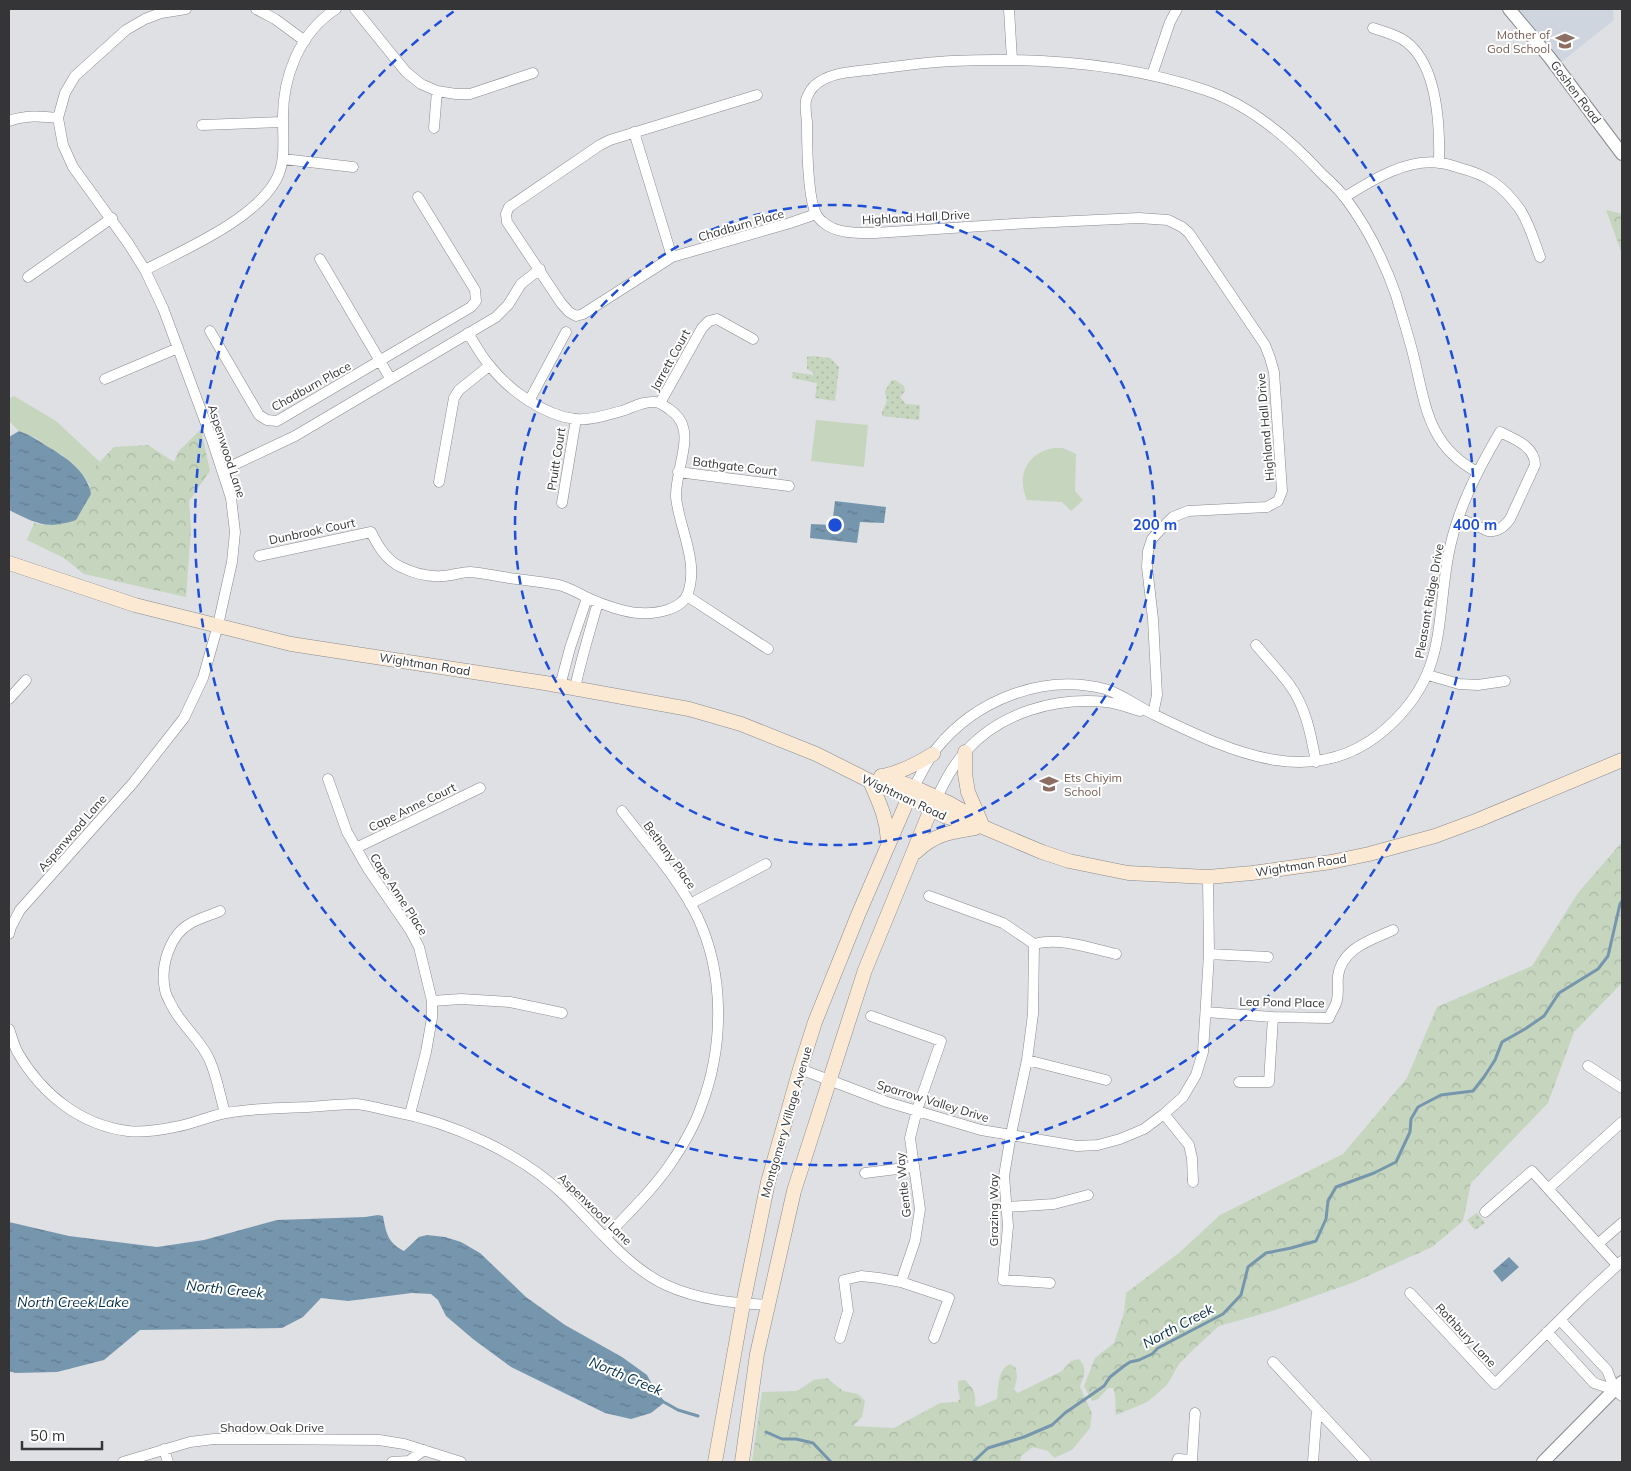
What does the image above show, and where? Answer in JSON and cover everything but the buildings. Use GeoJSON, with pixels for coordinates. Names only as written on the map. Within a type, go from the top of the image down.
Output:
{"type":"FeatureCollection","features":[{"type":"Feature","properties":{"kind":"main road","name":"Wightman Road"},"geometry":{"type":"LineString","coordinates":[[9,563],[135,605],[291,644],[568,687],[698,712],[741,724],[840,765],[858,766],[876,778],[912,792],[934,804],[955,820],[977,825],[1069,861],[1128,873],[1208,877],[1331,862],[1369,854],[1434,836],[1478,820],[1622,760]]}},
{"type":"Feature","properties":{"kind":"main road"},"geometry":{"type":"LineString","coordinates":[[912,856],[926,842],[937,836],[977,825],[964,774],[965,752]]}},
{"type":"Feature","properties":{"kind":"main road"},"geometry":{"type":"LineString","coordinates":[[888,843],[887,827],[876,778],[898,773],[933,754]]}},
{"type":"Feature","properties":{"kind":"main road","name":"Montgomery Village Avenue"},"geometry":{"type":"LineString","coordinates":[[715,1462],[743,1304],[768,1182],[800,1069],[815,1022],[888,843],[912,792]]}},
{"type":"Feature","properties":{"kind":"main road"},"geometry":{"type":"LineString","coordinates":[[742,1462],[758,1354],[794,1191],[865,970],[934,804]]}},
{"type":"Feature","properties":{"kind":"street","name":"Aspenwood Lane"},"geometry":{"type":"LineString","coordinates":[[9,934],[20,910],[133,783],[184,718],[203,678],[218,625],[232,562],[235,532],[231,498],[223,470],[178,348],[146,270],[112,218],[73,167],[63,145],[58,118],[60,106],[69,84],[75,76],[114,40],[126,30],[145,19],[160,13],[186,9]]}},
{"type":"Feature","properties":{"kind":"street"},"geometry":{"type":"LineString","coordinates":[[256,9],[275,19],[304,41]]}},
{"type":"Feature","properties":{"kind":"street"},"geometry":{"type":"LineString","coordinates":[[146,270],[247,212],[266,194],[275,182],[283,159],[282,122],[288,74],[311,31],[336,9]]}},
{"type":"Feature","properties":{"kind":"street"},"geometry":{"type":"LineString","coordinates":[[355,9],[406,72],[421,84],[437,91],[470,94],[533,73]]}},
{"type":"Feature","properties":{"kind":"street"},"geometry":{"type":"LineString","coordinates":[[1009,9],[1012,60]]}},
{"type":"Feature","properties":{"kind":"street"},"geometry":{"type":"LineString","coordinates":[[1152,75],[1170,22],[1177,9]]}},
{"type":"Feature","properties":{"kind":"street","name":"Goshen Road"},"geometry":{"type":"LineString","coordinates":[[1509,9],[1550,58],[1622,154]]}},
{"type":"Feature","properties":{"kind":"street"},"geometry":{"type":"LineString","coordinates":[[1373,28],[1401,39],[1414,49],[1421,61],[1436,102],[1440,130],[1440,163]]}},
{"type":"Feature","properties":{"kind":"street"},"geometry":{"type":"LineString","coordinates":[[816,214],[811,192],[806,100],[814,86],[832,75],[950,61],[1012,60],[1092,65],[1152,75],[1207,90],[1231,101],[1284,136],[1345,197],[1382,260],[1392,285],[1413,353],[1428,416],[1438,437],[1450,453],[1462,464],[1476,472]]}},
{"type":"Feature","properties":{"kind":"street"},"geometry":{"type":"LineString","coordinates":[[434,128],[437,91]]}},
{"type":"Feature","properties":{"kind":"street","name":"Chadburn Place"},"geometry":{"type":"LineString","coordinates":[[757,95],[634,132],[600,145],[509,207],[506,214],[507,222],[569,312],[576,316],[583,314],[672,257],[790,224],[816,214]]}},
{"type":"Feature","properties":{"kind":"street"},"geometry":{"type":"LineString","coordinates":[[9,121],[17,118],[37,116],[58,118]]}},
{"type":"Feature","properties":{"kind":"street"},"geometry":{"type":"LineString","coordinates":[[202,125],[282,122]]}},
{"type":"Feature","properties":{"kind":"street"},"geometry":{"type":"LineString","coordinates":[[634,132],[672,257]]}},
{"type":"Feature","properties":{"kind":"street"},"geometry":{"type":"LineString","coordinates":[[283,159],[353,167]]}},
{"type":"Feature","properties":{"kind":"street"},"geometry":{"type":"LineString","coordinates":[[1345,197],[1376,178],[1397,169],[1419,164],[1440,163],[1478,172],[1500,187],[1520,209],[1530,229],[1540,257]]}},
{"type":"Feature","properties":{"kind":"street","name":"Chadburn Place"},"geometry":{"type":"LineString","coordinates":[[210,331],[259,415],[267,420],[277,422],[471,308],[476,300],[475,290],[418,197]]}},
{"type":"Feature","properties":{"kind":"street","name":"Highland Hall Drive"},"geometry":{"type":"LineString","coordinates":[[816,214],[827,226],[852,232],[875,233],[1139,218],[1175,222],[1189,233],[1265,346],[1270,358],[1274,372],[1282,491],[1278,501],[1267,507],[1188,511],[1173,518],[1152,539],[1148,551],[1148,567],[1157,695],[1153,714]]}},
{"type":"Feature","properties":{"kind":"street"},"geometry":{"type":"LineString","coordinates":[[28,278],[112,218]]}},
{"type":"Feature","properties":{"kind":"street"},"geometry":{"type":"LineString","coordinates":[[320,259],[390,378]]}},
{"type":"Feature","properties":{"kind":"street"},"geometry":{"type":"LineString","coordinates":[[223,470],[295,436],[468,333],[503,310],[521,284],[540,269]]}},
{"type":"Feature","properties":{"kind":"street","name":"Jarrett Court"},"geometry":{"type":"LineString","coordinates":[[660,403],[702,328],[709,322],[717,319],[752,339]]}},
{"type":"Feature","properties":{"kind":"street"},"geometry":{"type":"LineString","coordinates":[[529,401],[566,332]]}},
{"type":"Feature","properties":{"kind":"street"},"geometry":{"type":"LineString","coordinates":[[468,333],[489,366],[529,401],[550,412],[576,419],[598,417],[642,403],[660,403],[676,415],[684,429],[683,449],[676,488],[677,502],[691,567],[691,582],[688,596],[677,606],[667,611],[654,613],[637,613],[587,598],[570,648],[568,687]]}},
{"type":"Feature","properties":{"kind":"street"},"geometry":{"type":"LineString","coordinates":[[105,379],[178,348]]}},
{"type":"Feature","properties":{"kind":"street"},"geometry":{"type":"LineString","coordinates":[[439,482],[454,398],[459,390],[489,366]]}},
{"type":"Feature","properties":{"kind":"street","name":"Pruitt Court"},"geometry":{"type":"LineString","coordinates":[[562,503],[576,419]]}},
{"type":"Feature","properties":{"kind":"street","name":"Pleasant Ridge Drive"},"geometry":{"type":"LineString","coordinates":[[912,792],[922,770],[933,754],[959,726],[982,708],[1034,687],[1086,686],[1105,690],[1125,697],[1153,714],[1229,748],[1257,757],[1280,761],[1316,762],[1349,753],[1370,741],[1390,726],[1408,707],[1420,690],[1428,675],[1437,646],[1448,557],[1459,518],[1476,472],[1500,432],[1523,444],[1532,454],[1535,465],[1510,519],[1501,528],[1493,531],[1459,518]]}},
{"type":"Feature","properties":{"kind":"street","name":"Bathgate Court"},"geometry":{"type":"LineString","coordinates":[[678,472],[789,486]]}},
{"type":"Feature","properties":{"kind":"street","name":"Dunbrook Court"},"geometry":{"type":"LineString","coordinates":[[258,556],[371,532],[377,545],[387,558],[399,567],[413,572],[427,576],[443,576],[468,572],[557,585],[572,589],[587,598]]}},
{"type":"Feature","properties":{"kind":"street"},"geometry":{"type":"LineString","coordinates":[[688,596],[768,649]]}},
{"type":"Feature","properties":{"kind":"street"},"geometry":{"type":"LineString","coordinates":[[568,687],[588,638],[598,602]]}},
{"type":"Feature","properties":{"kind":"street"},"geometry":{"type":"LineString","coordinates":[[1256,645],[1290,686],[1299,701],[1310,730],[1316,762]]}},
{"type":"Feature","properties":{"kind":"street"},"geometry":{"type":"LineString","coordinates":[[1428,675],[1459,684],[1478,685],[1505,682]]}},
{"type":"Feature","properties":{"kind":"street"},"geometry":{"type":"LineString","coordinates":[[9,699],[26,680]]}},
{"type":"Feature","properties":{"kind":"street","name":"Pleasant Ridge Drive"},"geometry":{"type":"LineString","coordinates":[[934,804],[952,770],[965,752],[983,734],[1031,709],[1066,702],[1107,702],[1153,714]]}},
{"type":"Feature","properties":{"kind":"street","name":"Cape Anne Place"},"geometry":{"type":"LineString","coordinates":[[328,779],[347,832],[368,869],[410,930],[418,947],[432,1000],[432,1018],[428,1043],[410,1114]]}},
{"type":"Feature","properties":{"kind":"street","name":"Cape Anne Court"},"geometry":{"type":"LineString","coordinates":[[356,848],[480,788]]}},
{"type":"Feature","properties":{"kind":"street","name":"Bethany Place"},"geometry":{"type":"LineString","coordinates":[[606,1237],[660,1178],[675,1157],[701,1108],[716,1045],[718,987],[708,946],[697,916],[679,886],[622,811]]}},
{"type":"Feature","properties":{"kind":"street"},"geometry":{"type":"LineString","coordinates":[[690,904],[766,864]]}},
{"type":"Feature","properties":{"kind":"street","name":"Sparrow Valley Drive"},"geometry":{"type":"LineString","coordinates":[[800,1069],[887,1102],[981,1130],[1077,1146],[1120,1139],[1144,1129],[1183,1097],[1196,1075],[1203,1052],[1209,954],[1208,877]]}},
{"type":"Feature","properties":{"kind":"street"},"geometry":{"type":"LineString","coordinates":[[929,896],[1003,923],[1034,944],[1058,941],[1116,954]]}},
{"type":"Feature","properties":{"kind":"street"},"geometry":{"type":"LineString","coordinates":[[220,911],[191,923],[181,931],[172,943],[165,961],[164,979],[165,992],[173,1009],[199,1042],[210,1061],[225,1113]]}},
{"type":"Feature","properties":{"kind":"street","name":"Lea Pond Place"},"geometry":{"type":"LineString","coordinates":[[1206,1012],[1274,1017],[1329,1018],[1337,1000],[1338,975],[1349,953],[1362,944],[1393,930]]}},
{"type":"Feature","properties":{"kind":"street","name":"Grazing Way"},"geometry":{"type":"LineString","coordinates":[[1034,944],[1033,1014],[1004,1176],[1008,1226],[1003,1280],[1050,1283]]}},
{"type":"Feature","properties":{"kind":"street"},"geometry":{"type":"LineString","coordinates":[[1209,954],[1268,957]]}},
{"type":"Feature","properties":{"kind":"street"},"geometry":{"type":"LineString","coordinates":[[432,1000],[461,999],[510,1002],[562,1013]]}},
{"type":"Feature","properties":{"kind":"street","name":"Gentle Way"},"geometry":{"type":"LineString","coordinates":[[871,1016],[941,1041],[917,1110],[910,1138],[918,1194],[919,1221],[915,1241],[901,1282]]}},
{"type":"Feature","properties":{"kind":"street"},"geometry":{"type":"LineString","coordinates":[[1239,1082],[1269,1082],[1274,1017]]}},
{"type":"Feature","properties":{"kind":"street","name":"Aspenwood Lane"},"geometry":{"type":"LineString","coordinates":[[9,1029],[17,1052],[53,1098],[103,1126],[130,1131],[156,1130],[178,1127],[225,1113],[275,1108],[357,1104],[410,1114],[442,1124],[476,1138],[515,1158],[553,1185],[635,1265],[664,1284],[697,1297],[743,1304],[768,1305]]}},
{"type":"Feature","properties":{"kind":"street"},"geometry":{"type":"LineString","coordinates":[[1026,1060],[1106,1080]]}},
{"type":"Feature","properties":{"kind":"street"},"geometry":{"type":"LineString","coordinates":[[1588,1066],[1622,1088]]}},
{"type":"Feature","properties":{"kind":"street"},"geometry":{"type":"LineString","coordinates":[[1164,1114],[1189,1145],[1192,1158],[1193,1182]]}},
{"type":"Feature","properties":{"kind":"street"},"geometry":{"type":"LineString","coordinates":[[1549,1188],[1622,1122]]}},
{"type":"Feature","properties":{"kind":"street"},"geometry":{"type":"LineString","coordinates":[[864,1173],[913,1167]]}},
{"type":"Feature","properties":{"kind":"street"},"geometry":{"type":"LineString","coordinates":[[1485,1212],[1532,1171],[1620,1263]]}},
{"type":"Feature","properties":{"kind":"street"},"geometry":{"type":"LineString","coordinates":[[1007,1207],[1054,1204],[1088,1195]]}},
{"type":"Feature","properties":{"kind":"street"},"geometry":{"type":"LineString","coordinates":[[1599,1243],[1622,1223]]}},
{"type":"Feature","properties":{"kind":"street","name":"Rothbury Lane"},"geometry":{"type":"LineString","coordinates":[[1410,1293],[1495,1384],[1620,1263]]}},
{"type":"Feature","properties":{"kind":"street"},"geometry":{"type":"LineString","coordinates":[[840,1338],[848,1311],[844,1280],[861,1276],[901,1282],[949,1298],[934,1338]]}},
{"type":"Feature","properties":{"kind":"street"},"geometry":{"type":"LineString","coordinates":[[1560,1320],[1607,1370],[1620,1389]]}},
{"type":"Feature","properties":{"kind":"street"},"geometry":{"type":"LineString","coordinates":[[1547,1332],[1594,1383],[1620,1389]]}},
{"type":"Feature","properties":{"kind":"street"},"geometry":{"type":"LineString","coordinates":[[1273,1362],[1366,1462]]}},
{"type":"Feature","properties":{"kind":"street"},"geometry":{"type":"LineString","coordinates":[[1543,1462],[1620,1389]]}},
{"type":"Feature","properties":{"kind":"street"},"geometry":{"type":"LineString","coordinates":[[1314,1462],[1317,1409]]}},
{"type":"Feature","properties":{"kind":"street"},"geometry":{"type":"LineString","coordinates":[[1177,1462],[1178,1459],[1192,1460],[1195,1413]]}},
{"type":"Feature","properties":{"kind":"street","name":"Shadow Oak Drive"},"geometry":{"type":"LineString","coordinates":[[123,1462],[190,1442],[214,1439],[379,1440],[404,1444],[461,1462]]}},
{"type":"Feature","properties":{"kind":"street"},"geometry":{"type":"LineString","coordinates":[[164,1449],[168,1462]]}},
{"type":"Feature","properties":{"kind":"street"},"geometry":{"type":"LineString","coordinates":[[392,1462],[409,1461],[424,1450]]}},
{"type":"Feature","properties":{"kind":"shaded area","name":"Mother of God School"},"geometry":{"type":"Polygon","coordinates":[[[1515,9],[1613,9],[1614,20],[1560,63],[1515,9]]]}},
{"type":"Feature","properties":{"kind":"green space"},"geometry":{"type":"Polygon","coordinates":[[[1606,210],[1622,214],[1622,254],[1606,210]]]}},
{"type":"Feature","properties":{"kind":"green space"},"geometry":{"type":"Polygon","coordinates":[[[807,357],[830,358],[839,367],[835,401],[815,398],[817,383],[792,378],[793,372],[813,375],[813,372],[807,369],[807,357]]]}},
{"type":"Feature","properties":{"kind":"green space"},"geometry":{"type":"Polygon","coordinates":[[[895,380],[904,386],[905,391],[900,397],[906,404],[920,405],[919,420],[882,416],[887,401],[885,391],[891,381],[895,380]]]}},
{"type":"Feature","properties":{"kind":"green space"},"geometry":{"type":"Polygon","coordinates":[[[14,396],[56,421],[100,462],[85,477],[62,455],[36,438],[19,431],[9,421],[9,399],[14,396]]]}},
{"type":"Feature","properties":{"kind":"green space"},"geometry":{"type":"Polygon","coordinates":[[[816,420],[868,425],[864,467],[811,461],[816,420]]]}},
{"type":"Feature","properties":{"kind":"green space"},"geometry":{"type":"Polygon","coordinates":[[[201,429],[210,471],[189,501],[191,529],[186,597],[84,574],[64,558],[27,540],[34,523],[43,525],[90,486],[85,477],[114,447],[148,445],[174,462],[178,452],[201,429]]]}},
{"type":"Feature","properties":{"kind":"green space"},"geometry":{"type":"Polygon","coordinates":[[[1054,448],[1063,448],[1076,454],[1075,491],[1083,500],[1071,511],[1062,502],[1027,500],[1024,491],[1023,482],[1026,466],[1037,455],[1054,448]]]}},
{"type":"Feature","properties":{"kind":"green space"},"geometry":{"type":"Polygon","coordinates":[[[1622,842],[1622,983],[1574,1032],[1548,1103],[1471,1183],[1463,1221],[1432,1247],[1352,1283],[1272,1311],[1219,1326],[1179,1364],[1167,1385],[1147,1402],[1116,1415],[1113,1388],[1108,1388],[1098,1399],[1092,1401],[1084,1386],[1095,1358],[1114,1343],[1124,1313],[1126,1293],[1180,1252],[1220,1215],[1343,1154],[1407,1078],[1437,1007],[1532,966],[1578,893],[1622,842]]]}},
{"type":"Feature","properties":{"kind":"green space"},"geometry":{"type":"Polygon","coordinates":[[[1477,1213],[1485,1223],[1475,1230],[1467,1220],[1477,1213]]]}},
{"type":"Feature","properties":{"kind":"green space"},"geometry":{"type":"Polygon","coordinates":[[[1079,1359],[1084,1366],[1084,1376],[1080,1387],[1092,1413],[1090,1428],[1072,1450],[1054,1458],[1048,1451],[1033,1447],[1021,1456],[1020,1462],[752,1462],[762,1392],[797,1391],[814,1380],[827,1378],[843,1391],[858,1394],[865,1401],[862,1417],[853,1426],[894,1428],[940,1403],[957,1402],[960,1399],[958,1381],[965,1380],[970,1386],[975,1395],[975,1405],[978,1407],[997,1399],[1001,1374],[1010,1364],[1016,1368],[1017,1378],[1014,1390],[1018,1393],[1062,1371],[1071,1361],[1079,1359]]]}},
{"type":"Feature","properties":{"kind":"water"},"geometry":{"type":"Polygon","coordinates":[[[19,431],[63,457],[76,467],[85,479],[91,494],[76,520],[48,525],[41,524],[9,510],[9,437],[19,431]]]}},
{"type":"Feature","properties":{"kind":"water"},"geometry":{"type":"Polygon","coordinates":[[[835,501],[886,507],[884,523],[860,522],[857,543],[810,538],[811,524],[832,525],[835,501]]]}},
{"type":"Feature","properties":{"kind":"water","name":"North Creek Lake"},"geometry":{"type":"Polygon","coordinates":[[[383,1216],[391,1241],[404,1251],[419,1237],[427,1235],[445,1237],[461,1242],[480,1253],[526,1297],[565,1325],[622,1357],[647,1375],[665,1402],[651,1413],[631,1419],[605,1413],[511,1367],[446,1316],[438,1300],[431,1294],[412,1293],[348,1301],[321,1298],[303,1317],[282,1328],[140,1330],[104,1360],[57,1372],[15,1373],[9,1371],[9,1222],[69,1236],[157,1247],[204,1240],[277,1220],[383,1216]]]}},
{"type":"Feature","properties":{"kind":"water"},"geometry":{"type":"Polygon","coordinates":[[[1509,1257],[1519,1267],[1502,1282],[1493,1271],[1509,1257]]]}},
{"type":"Feature","properties":{"kind":"waterway","name":"North Creek"},"geometry":{"type":"LineString","coordinates":[[973,1462],[988,1448],[1024,1437],[1052,1425],[1065,1413],[1104,1386],[1110,1377],[1130,1362],[1152,1354],[1158,1348],[1223,1314],[1241,1295],[1248,1267],[1266,1253],[1316,1241],[1326,1219],[1328,1201],[1336,1187],[1374,1173],[1396,1162],[1410,1132],[1411,1119],[1418,1107],[1441,1095],[1473,1091],[1495,1060],[1502,1042],[1544,1016],[1559,993],[1598,969],[1608,956],[1622,901]]}},
{"type":"Feature","properties":{"kind":"waterway","name":"North Creek"},"geometry":{"type":"LineString","coordinates":[[662,1401],[678,1410],[698,1416]]}},
{"type":"Feature","properties":{"kind":"waterway","name":"North Creek"},"geometry":{"type":"LineString","coordinates":[[766,1432],[782,1439],[796,1439],[813,1443],[831,1462]]}},
{"type":"Feature","properties":{"kind":"place","name":"Mother of God School"},"geometry":{"type":"Point","coordinates":[1565,41]}},
{"type":"Feature","properties":{"kind":"place","name":"Ets Chiyim School"},"geometry":{"type":"Point","coordinates":[1049,784]}}]}
